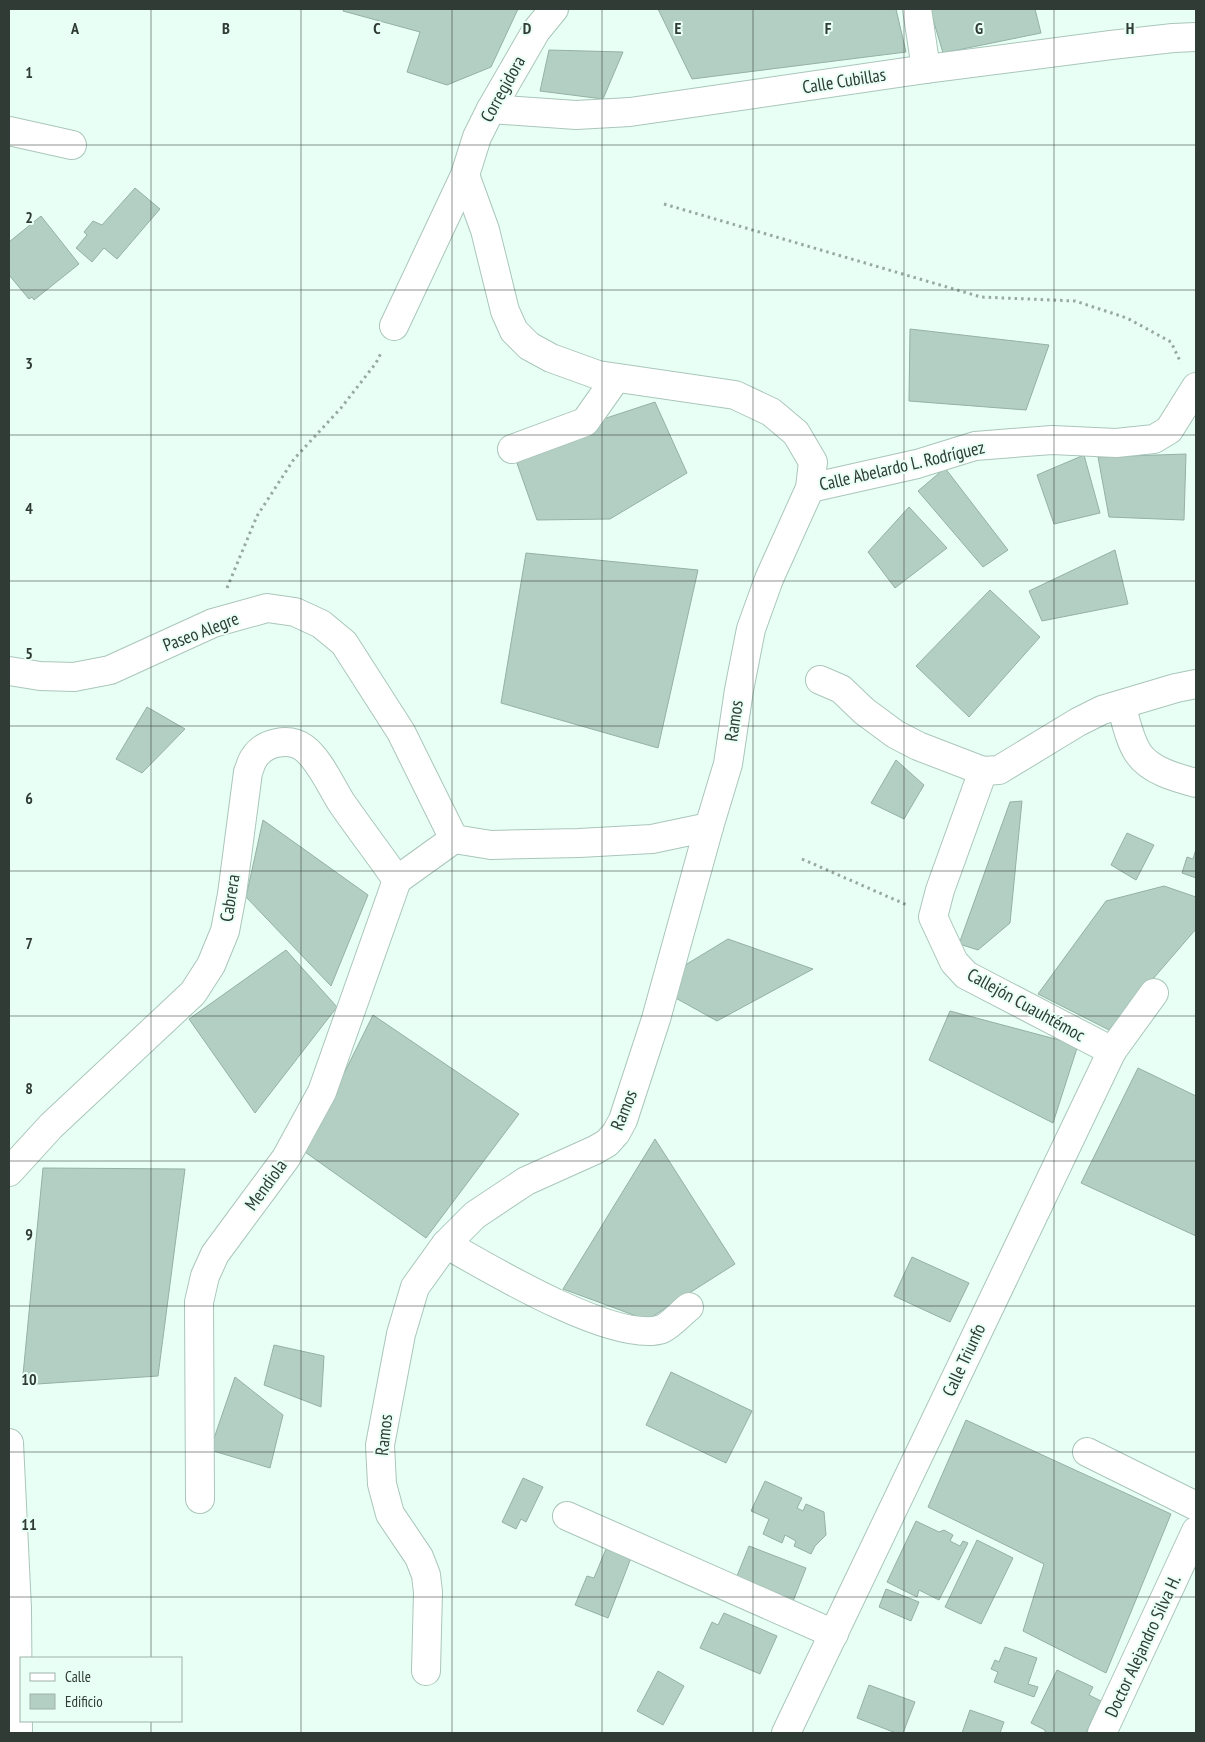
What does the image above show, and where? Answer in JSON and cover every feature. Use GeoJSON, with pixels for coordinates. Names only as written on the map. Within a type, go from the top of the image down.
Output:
{"type":"FeatureCollection","features":[{"type":"Feature","properties":{"kind":"street","name":"Corregidora"},"geometry":{"type":"LineString","coordinates":[[394,326],[465,176],[477,138],[490,109],[536,31],[554,9]]}},
{"type":"Feature","properties":{"kind":"street"},"geometry":{"type":"LineString","coordinates":[[917,9],[926,69]]}},
{"type":"Feature","properties":{"kind":"street","name":"Calle Cubillas"},"geometry":{"type":"LineString","coordinates":[[490,109],[576,115],[630,112],[926,69],[1111,45],[1196,37]]}},
{"type":"Feature","properties":{"kind":"street"},"geometry":{"type":"LineString","coordinates":[[9,131],[72,145]]}},
{"type":"Feature","properties":{"kind":"street","name":"Calle Abelardo L. Rodríguez"},"geometry":{"type":"LineString","coordinates":[[465,176],[485,230],[505,311],[514,331],[529,346],[551,358],[598,375],[735,395],[772,412],[796,433],[813,462],[810,488],[917,464],[975,446],[1052,440],[1116,443],[1154,439],[1169,430],[1195,389]]}},
{"type":"Feature","properties":{"kind":"street"},"geometry":{"type":"LineString","coordinates":[[512,449],[585,422],[616,378]]}},
{"type":"Feature","properties":{"kind":"street","name":"Ramos"},"geometry":{"type":"LineString","coordinates":[[426,1671],[428,1592],[426,1575],[419,1557],[390,1514],[382,1484],[380,1445],[401,1334],[415,1287],[446,1244],[475,1215],[526,1181],[596,1150],[607,1143],[616,1133],[623,1120],[656,1019],[728,764],[738,690],[751,630],[769,579],[810,488]]}},
{"type":"Feature","properties":{"kind":"street","name":"Paseo Alegre"},"geometry":{"type":"LineString","coordinates":[[9,671],[40,676],[74,677],[110,670],[213,623],[267,608],[295,612],[321,624],[344,644],[401,732],[454,839]]}},
{"type":"Feature","properties":{"kind":"street"},"geometry":{"type":"LineString","coordinates":[[820,680],[841,689],[864,711],[895,734],[918,746],[983,771],[999,770],[1078,722],[1102,710],[1196,684]]}},
{"type":"Feature","properties":{"kind":"street"},"geometry":{"type":"LineString","coordinates":[[1121,705],[1132,740],[1139,754],[1151,766],[1172,776],[1196,783]]}},
{"type":"Feature","properties":{"kind":"street","name":"Cabrera"},"geometry":{"type":"LineString","coordinates":[[9,1172],[51,1126],[194,993],[211,966],[225,931],[232,894],[248,772],[254,758],[264,748],[278,742],[294,743],[305,749],[315,760],[341,801],[397,880]]}},
{"type":"Feature","properties":{"kind":"street"},"geometry":{"type":"LineString","coordinates":[[933,917],[940,890],[983,771]]}},
{"type":"Feature","properties":{"kind":"street"},"geometry":{"type":"LineString","coordinates":[[397,880],[454,839],[491,845],[579,843],[652,839],[709,827]]}},
{"type":"Feature","properties":{"kind":"street","name":"Mendiola"},"geometry":{"type":"LineString","coordinates":[[200,1499],[200,1302],[205,1276],[215,1254],[286,1158],[322,1092],[397,880]]}},
{"type":"Feature","properties":{"kind":"street","name":"Callejón Cuauhtémoc"},"geometry":{"type":"LineString","coordinates":[[933,917],[954,962],[966,974],[1112,1051]]}},
{"type":"Feature","properties":{"kind":"street","name":"Calle Triunfo"},"geometry":{"type":"LineString","coordinates":[[786,1733],[1112,1051],[1154,994]]}},
{"type":"Feature","properties":{"kind":"street"},"geometry":{"type":"LineString","coordinates":[[446,1244],[521,1286],[602,1322],[644,1331],[663,1328],[689,1307]]}},
{"type":"Feature","properties":{"kind":"street"},"geometry":{"type":"LineString","coordinates":[[9,1443],[17,1608],[18,1733]]}},
{"type":"Feature","properties":{"kind":"street"},"geometry":{"type":"LineString","coordinates":[[1087,1452],[1196,1506]]}},
{"type":"Feature","properties":{"kind":"street"},"geometry":{"type":"LineString","coordinates":[[566,1516],[834,1634]]}},
{"type":"Feature","properties":{"kind":"street","name":"Doctor Alejandro Silva H."},"geometry":{"type":"LineString","coordinates":[[1102,1733],[1196,1531]]}},
{"type":"Feature","properties":{"kind":"path"},"geometry":{"type":"LineString","coordinates":[[664,204],[981,297],[1075,301],[1127,318],[1171,342],[1195,389]]}},
{"type":"Feature","properties":{"kind":"path"},"geometry":{"type":"LineString","coordinates":[[213,623],[257,516],[294,458],[341,408],[376,363],[394,326]]}},
{"type":"Feature","properties":{"kind":"path"},"geometry":{"type":"LineString","coordinates":[[802,859],[933,917]]}},
{"type":"Feature","properties":{"kind":"building"},"geometry":{"type":"Polygon","coordinates":[[[344,9],[518,9],[491,67],[447,85],[407,72],[420,32],[343,11],[344,9]]]}},
{"type":"Feature","properties":{"kind":"building"},"geometry":{"type":"Polygon","coordinates":[[[658,9],[896,9],[906,52],[692,79],[658,9]]]}},
{"type":"Feature","properties":{"kind":"building"},"geometry":{"type":"Polygon","coordinates":[[[930,9],[1035,9],[1041,33],[943,53],[930,9]]]}},
{"type":"Feature","properties":{"kind":"building"},"geometry":{"type":"Polygon","coordinates":[[[549,50],[623,52],[603,99],[540,91],[549,50]]]}},
{"type":"Feature","properties":{"kind":"building"},"geometry":{"type":"Polygon","coordinates":[[[135,188],[160,209],[117,259],[104,248],[92,262],[76,248],[87,235],[84,232],[93,221],[102,225],[135,188]]]}},
{"type":"Feature","properties":{"kind":"building"},"geometry":{"type":"Polygon","coordinates":[[[41,216],[79,264],[34,300],[32,297],[29,299],[9,275],[9,242],[41,216]]]}},
{"type":"Feature","properties":{"kind":"building"},"geometry":{"type":"Polygon","coordinates":[[[910,329],[1049,345],[1026,410],[909,401],[910,329]]]}},
{"type":"Feature","properties":{"kind":"building"},"geometry":{"type":"Polygon","coordinates":[[[655,402],[687,473],[610,519],[537,520],[512,449],[655,402]]]}},
{"type":"Feature","properties":{"kind":"building"},"geometry":{"type":"Polygon","coordinates":[[[1186,454],[1184,520],[1109,517],[1098,457],[1186,454]]]}},
{"type":"Feature","properties":{"kind":"building"},"geometry":{"type":"Polygon","coordinates":[[[1084,455],[1100,513],[1054,524],[1037,475],[1084,455]]]}},
{"type":"Feature","properties":{"kind":"building"},"geometry":{"type":"Polygon","coordinates":[[[945,468],[1008,550],[983,567],[918,491],[945,468]]]}},
{"type":"Feature","properties":{"kind":"building"},"geometry":{"type":"Polygon","coordinates":[[[909,507],[947,548],[895,588],[868,552],[909,507]]]}},
{"type":"Feature","properties":{"kind":"building"},"geometry":{"type":"Polygon","coordinates":[[[1115,550],[1128,604],[1042,621],[1029,591],[1115,550]]]}},
{"type":"Feature","properties":{"kind":"building"},"geometry":{"type":"Polygon","coordinates":[[[526,553],[698,570],[658,748],[501,703],[526,553]]]}},
{"type":"Feature","properties":{"kind":"building"},"geometry":{"type":"Polygon","coordinates":[[[990,590],[1040,637],[969,717],[916,666],[990,590]]]}},
{"type":"Feature","properties":{"kind":"building"},"geometry":{"type":"Polygon","coordinates":[[[147,707],[185,729],[142,773],[116,759],[147,707]]]}},
{"type":"Feature","properties":{"kind":"building"},"geometry":{"type":"Polygon","coordinates":[[[896,760],[924,785],[904,819],[871,803],[896,760]]]}},
{"type":"Feature","properties":{"kind":"building"},"geometry":{"type":"Polygon","coordinates":[[[1022,801],[1010,923],[978,950],[959,944],[1010,802],[1022,801]]]}},
{"type":"Feature","properties":{"kind":"building"},"geometry":{"type":"Polygon","coordinates":[[[263,820],[368,895],[331,986],[246,897],[263,820]]]}},
{"type":"Feature","properties":{"kind":"building"},"geometry":{"type":"Polygon","coordinates":[[[1127,833],[1154,845],[1136,880],[1111,865],[1127,833]]]}},
{"type":"Feature","properties":{"kind":"building"},"geometry":{"type":"Polygon","coordinates":[[[1196,849],[1196,878],[1182,873],[1187,857],[1193,859],[1196,849]]]}},
{"type":"Feature","properties":{"kind":"building"},"geometry":{"type":"Polygon","coordinates":[[[1164,886],[1196,897],[1196,929],[1109,1030],[1038,994],[1106,901],[1164,886]]]}},
{"type":"Feature","properties":{"kind":"building"},"geometry":{"type":"Polygon","coordinates":[[[728,939],[813,969],[717,1021],[672,996],[677,970],[728,939]]]}},
{"type":"Feature","properties":{"kind":"building"},"geometry":{"type":"Polygon","coordinates":[[[286,950],[337,1007],[255,1113],[189,1019],[286,950]]]}},
{"type":"Feature","properties":{"kind":"building"},"geometry":{"type":"Polygon","coordinates":[[[950,1011],[1078,1045],[1053,1123],[929,1060],[950,1011]]]}},
{"type":"Feature","properties":{"kind":"building"},"geometry":{"type":"Polygon","coordinates":[[[373,1015],[519,1114],[426,1238],[305,1152],[373,1015]]]}},
{"type":"Feature","properties":{"kind":"building"},"geometry":{"type":"Polygon","coordinates":[[[1138,1068],[1196,1096],[1196,1236],[1081,1183],[1138,1068]]]}},
{"type":"Feature","properties":{"kind":"building"},"geometry":{"type":"Polygon","coordinates":[[[655,1139],[735,1264],[647,1320],[563,1289],[655,1139]]]}},
{"type":"Feature","properties":{"kind":"building"},"geometry":{"type":"Polygon","coordinates":[[[43,1168],[185,1169],[158,1376],[22,1385],[43,1168]]]}},
{"type":"Feature","properties":{"kind":"building"},"geometry":{"type":"Polygon","coordinates":[[[912,1257],[969,1283],[950,1322],[894,1296],[912,1257]]]}},
{"type":"Feature","properties":{"kind":"building"},"geometry":{"type":"Polygon","coordinates":[[[274,1345],[324,1356],[321,1407],[264,1385],[274,1345]]]}},
{"type":"Feature","properties":{"kind":"building"},"geometry":{"type":"Polygon","coordinates":[[[671,1372],[752,1411],[726,1463],[646,1425],[671,1372]]]}},
{"type":"Feature","properties":{"kind":"building"},"geometry":{"type":"Polygon","coordinates":[[[235,1377],[283,1415],[270,1468],[210,1450],[235,1377]]]}},
{"type":"Feature","properties":{"kind":"building"},"geometry":{"type":"Polygon","coordinates":[[[966,1420],[1171,1514],[1106,1673],[1023,1631],[1044,1564],[928,1507],[966,1420]]]}},
{"type":"Feature","properties":{"kind":"building"},"geometry":{"type":"Polygon","coordinates":[[[523,1478],[543,1487],[526,1522],[521,1519],[516,1529],[502,1522],[523,1478]]]}},
{"type":"Feature","properties":{"kind":"building"},"geometry":{"type":"Polygon","coordinates":[[[765,1481],[802,1498],[797,1508],[803,1511],[806,1504],[824,1512],[826,1535],[815,1546],[811,1554],[794,1546],[796,1541],[785,1535],[782,1543],[763,1534],[769,1519],[751,1511],[765,1481]]]}},
{"type":"Feature","properties":{"kind":"building"},"geometry":{"type":"Polygon","coordinates":[[[916,1521],[939,1532],[944,1530],[953,1535],[950,1541],[960,1546],[963,1541],[968,1543],[939,1600],[919,1590],[917,1597],[887,1582],[916,1521]]]}},
{"type":"Feature","properties":{"kind":"building"},"geometry":{"type":"Polygon","coordinates":[[[977,1540],[1013,1558],[981,1624],[945,1607],[977,1540]]]}},
{"type":"Feature","properties":{"kind":"building"},"geometry":{"type":"Polygon","coordinates":[[[749,1546],[806,1568],[792,1604],[735,1581],[749,1546]]]}},
{"type":"Feature","properties":{"kind":"building"},"geometry":{"type":"Polygon","coordinates":[[[606,1549],[631,1558],[608,1618],[575,1605],[587,1576],[594,1578],[606,1549]]]}},
{"type":"Feature","properties":{"kind":"building"},"geometry":{"type":"Polygon","coordinates":[[[886,1589],[919,1602],[911,1621],[879,1607],[886,1589]]]}},
{"type":"Feature","properties":{"kind":"building"},"geometry":{"type":"Polygon","coordinates":[[[724,1613],[777,1636],[760,1674],[700,1648],[712,1622],[718,1625],[724,1613]]]}},
{"type":"Feature","properties":{"kind":"building"},"geometry":{"type":"Polygon","coordinates":[[[1005,1647],[1037,1658],[1028,1684],[1038,1687],[1034,1697],[994,1682],[998,1672],[991,1669],[995,1660],[999,1662],[1005,1647]]]}},
{"type":"Feature","properties":{"kind":"building"},"geometry":{"type":"Polygon","coordinates":[[[1057,1670],[1093,1687],[1089,1695],[1101,1701],[1086,1733],[1045,1733],[1045,1730],[1031,1723],[1057,1670]]]}},
{"type":"Feature","properties":{"kind":"building"},"geometry":{"type":"Polygon","coordinates":[[[658,1671],[684,1686],[663,1725],[637,1711],[658,1671]]]}},
{"type":"Feature","properties":{"kind":"building"},"geometry":{"type":"Polygon","coordinates":[[[869,1685],[915,1702],[903,1733],[896,1733],[857,1718],[869,1685]]]}},
{"type":"Feature","properties":{"kind":"building"},"geometry":{"type":"Polygon","coordinates":[[[970,1710],[1004,1722],[1000,1733],[962,1733],[970,1710]]]}}]}
